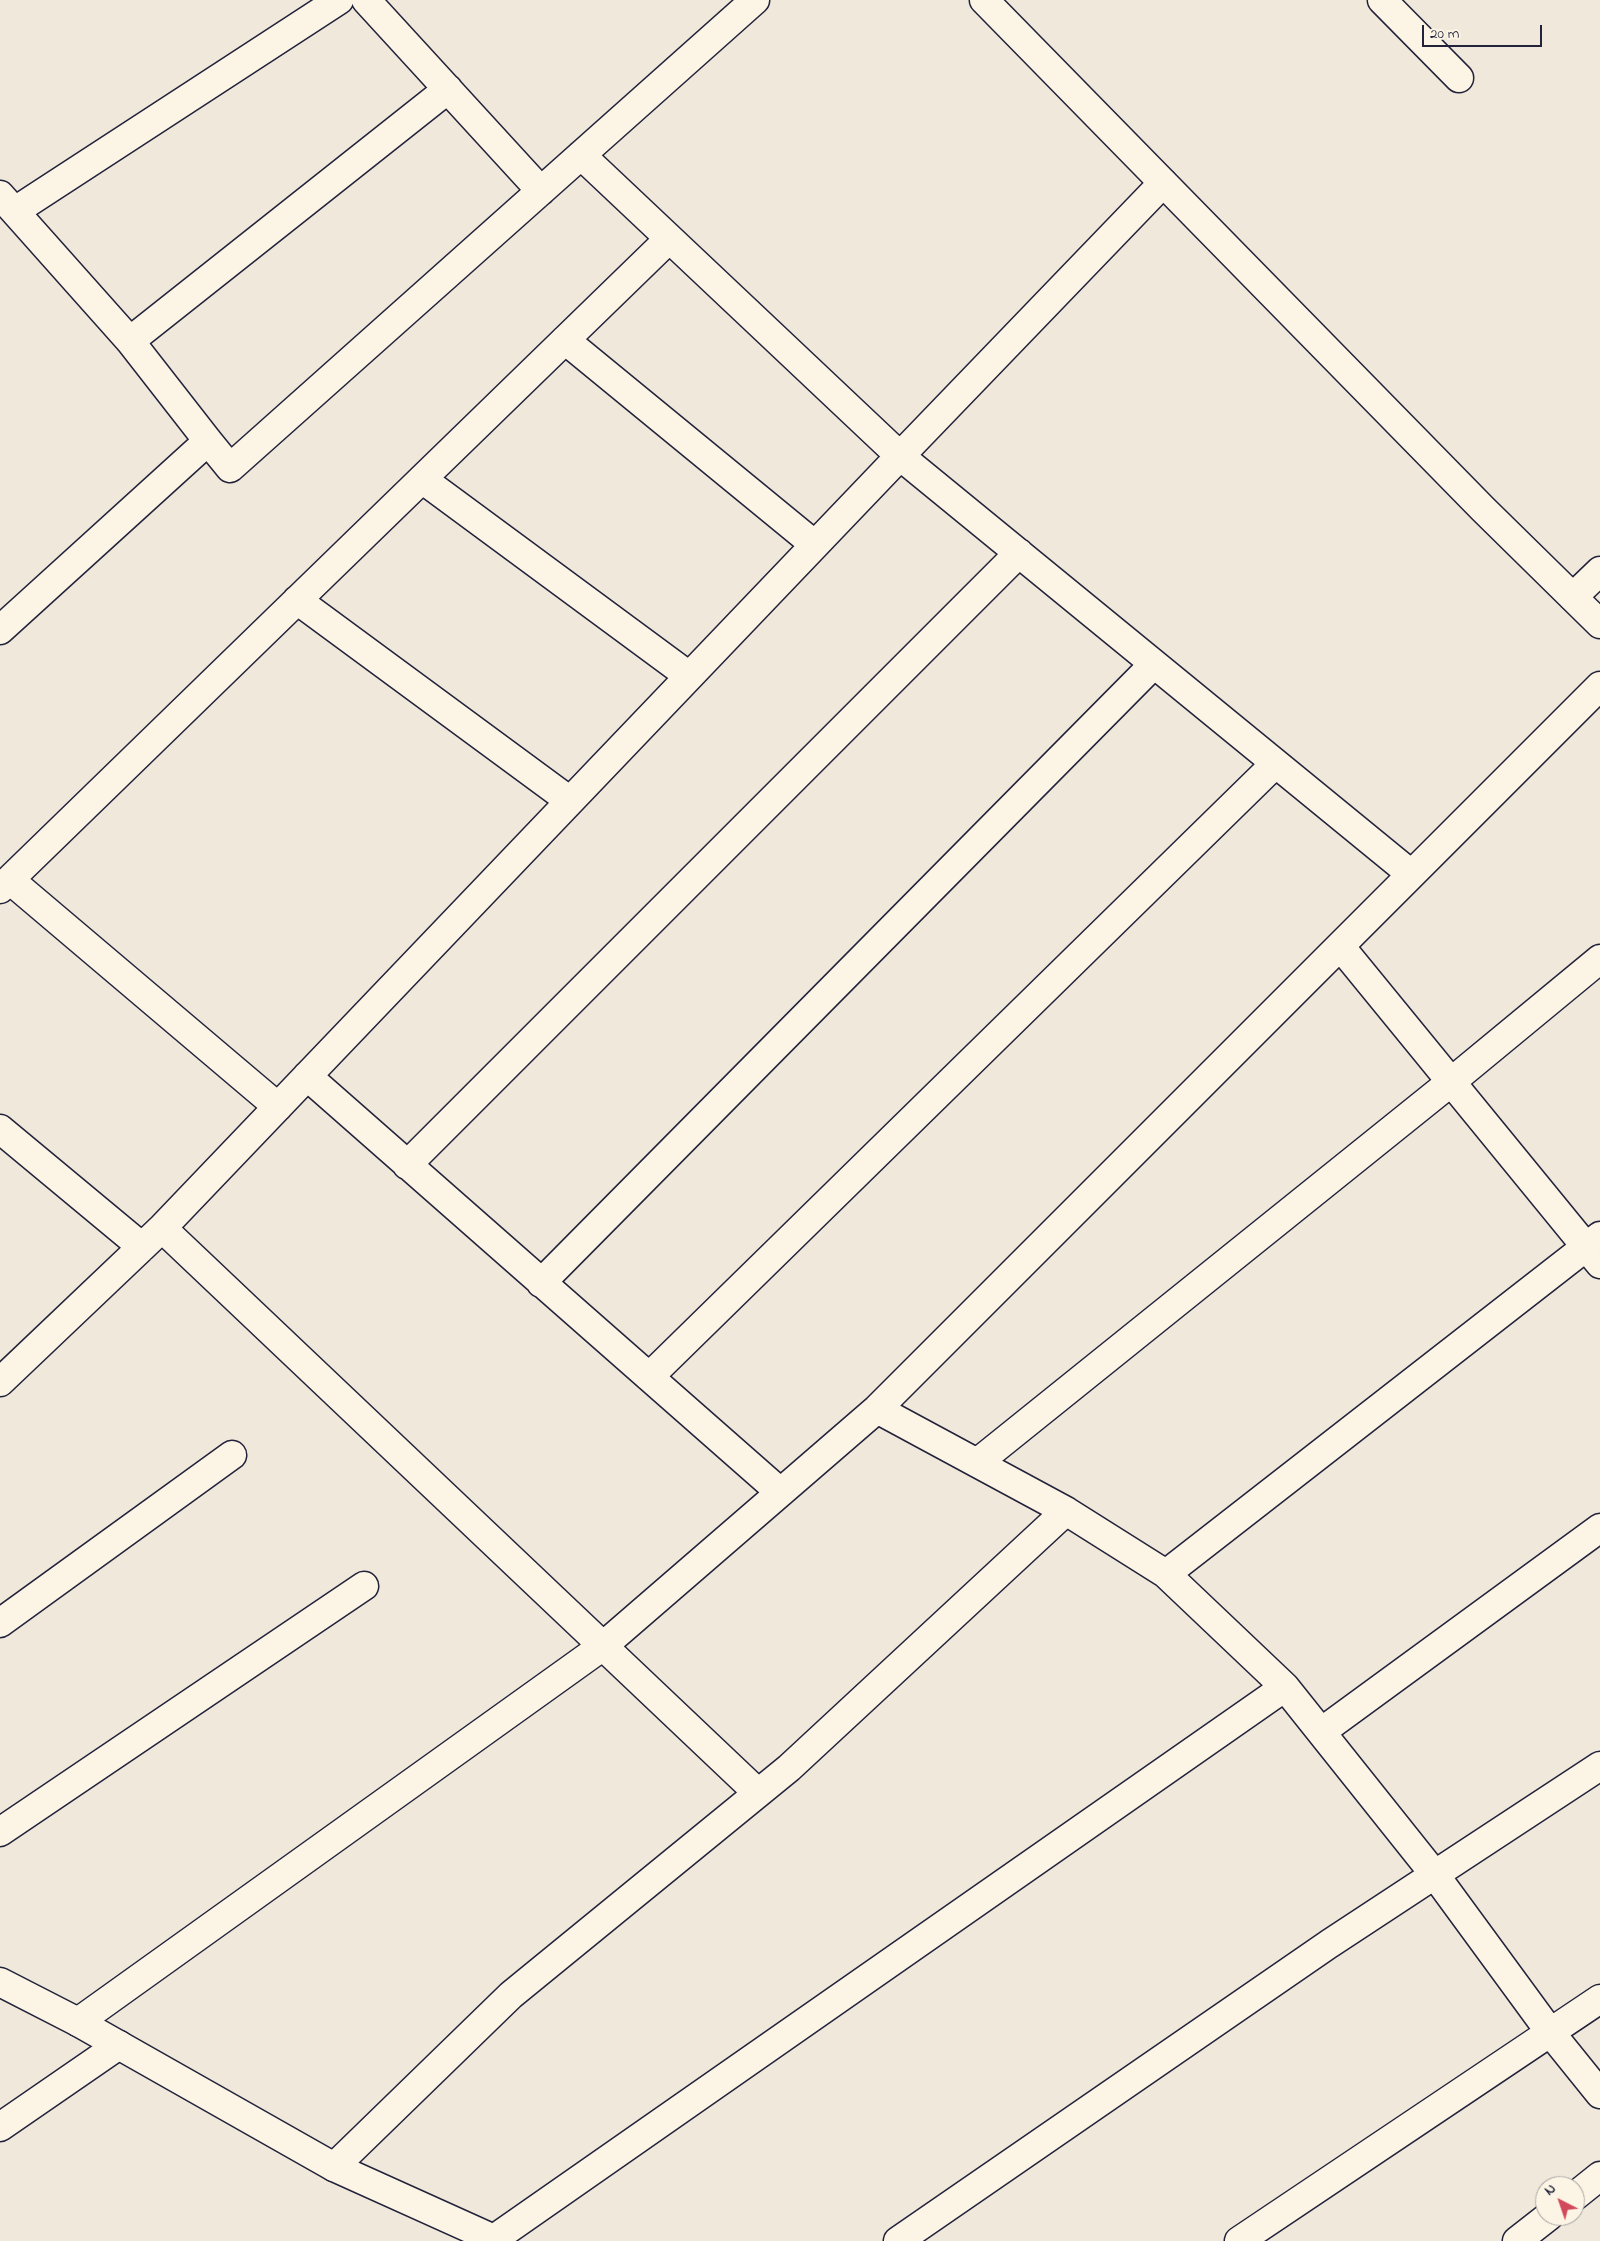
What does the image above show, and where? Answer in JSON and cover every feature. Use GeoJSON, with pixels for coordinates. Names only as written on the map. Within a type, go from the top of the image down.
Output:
{"type":"FeatureCollection","features":[{"type":"Feature","properties":{"kind":"street"},"geometry":{"type":"LineString","coordinates":[[339,0],[7,203],[130,341],[230,468],[755,0]]}},
{"type":"Feature","properties":{"kind":"street"},"geometry":{"type":"LineString","coordinates":[[366,0],[541,191]]}},
{"type":"Feature","properties":{"kind":"street"},"geometry":{"type":"LineString","coordinates":[[984,0],[1483,509],[1600,624]]}},
{"type":"Feature","properties":{"kind":"street"},"geometry":{"type":"LineString","coordinates":[[1382,0],[1460,78]]}},
{"type":"Feature","properties":{"kind":"street"},"geometry":{"type":"LineString","coordinates":[[130,341],[448,89]]}},
{"type":"Feature","properties":{"kind":"street"},"geometry":{"type":"LineString","coordinates":[[581,156],[900,456],[1411,874]]}},
{"type":"Feature","properties":{"kind":"street"},"geometry":{"type":"LineString","coordinates":[[2,1376],[162,1228],[1163,183]]}},
{"type":"Feature","properties":{"kind":"street"},"geometry":{"type":"LineString","coordinates":[[278,1107],[5,885],[669,238]]}},
{"type":"Feature","properties":{"kind":"street"},"geometry":{"type":"LineString","coordinates":[[565,340],[815,545]]}},
{"type":"Feature","properties":{"kind":"street"},"geometry":{"type":"LineString","coordinates":[[0,630],[208,441]]}},
{"type":"Feature","properties":{"kind":"street"},"geometry":{"type":"LineString","coordinates":[[422,479],[689,676]]}},
{"type":"Feature","properties":{"kind":"street"},"geometry":{"type":"LineString","coordinates":[[408,1165],[1019,553]]}},
{"type":"Feature","properties":{"kind":"street"},"geometry":{"type":"LineString","coordinates":[[1573,598],[1600,571]]}},
{"type":"Feature","properties":{"kind":"street"},"geometry":{"type":"LineString","coordinates":[[297,600],[570,801]]}},
{"type":"Feature","properties":{"kind":"street"},"geometry":{"type":"LineString","coordinates":[[541,1283],[1154,664]]}},
{"type":"Feature","properties":{"kind":"street"},"geometry":{"type":"LineString","coordinates":[[78,2022],[603,1646],[877,1409],[1600,686]]}},
{"type":"Feature","properties":{"kind":"street"},"geometry":{"type":"LineString","coordinates":[[649,1377],[1275,764]]}},
{"type":"Feature","properties":{"kind":"street"},"geometry":{"type":"LineString","coordinates":[[1166,1574],[1595,1249],[1452,1082],[1340,946]]}},
{"type":"Feature","properties":{"kind":"street"},"geometry":{"type":"LineString","coordinates":[[977,1462],[1452,1082],[1600,960]]}},
{"type":"Feature","properties":{"kind":"street"},"geometry":{"type":"LineString","coordinates":[[307,1076],[780,1492]]}},
{"type":"Feature","properties":{"kind":"street"},"geometry":{"type":"LineString","coordinates":[[0,1129],[142,1247]]}},
{"type":"Feature","properties":{"kind":"street"},"geometry":{"type":"LineString","coordinates":[[162,1228],[758,1793]]}},
{"type":"Feature","properties":{"kind":"street"},"geometry":{"type":"LineString","coordinates":[[877,1409],[1066,1511],[1166,1574],[1285,1686],[1435,1875],[1550,2032],[1600,2094]]}},
{"type":"Feature","properties":{"kind":"street"},"geometry":{"type":"LineString","coordinates":[[0,1623],[232,1455]]}},
{"type":"Feature","properties":{"kind":"street"},"geometry":{"type":"LineString","coordinates":[[334,2167],[510,1995],[789,1768],[1066,1511]]}},
{"type":"Feature","properties":{"kind":"street"},"geometry":{"type":"LineString","coordinates":[[1321,1732],[1600,1528]]}},
{"type":"Feature","properties":{"kind":"street"},"geometry":{"type":"LineString","coordinates":[[0,1832],[364,1586]]}},
{"type":"Feature","properties":{"kind":"street"},"geometry":{"type":"LineString","coordinates":[[0,1982],[120,2045],[334,2167],[496,2240],[1285,1686]]}},
{"type":"Feature","properties":{"kind":"street"},"geometry":{"type":"LineString","coordinates":[[898,2241],[1329,1944],[1600,1766]]}},
{"type":"Feature","properties":{"kind":"street"},"geometry":{"type":"LineString","coordinates":[[1239,2241],[1600,1998]]}},
{"type":"Feature","properties":{"kind":"street"},"geometry":{"type":"LineString","coordinates":[[0,2127],[120,2045]]}},
{"type":"Feature","properties":{"kind":"street"},"geometry":{"type":"LineString","coordinates":[[1585,2188],[1600,2176]]}},
{"type":"Feature","properties":{"kind":"street"},"geometry":{"type":"LineString","coordinates":[[1516,2241],[1536,2226]]}}]}
